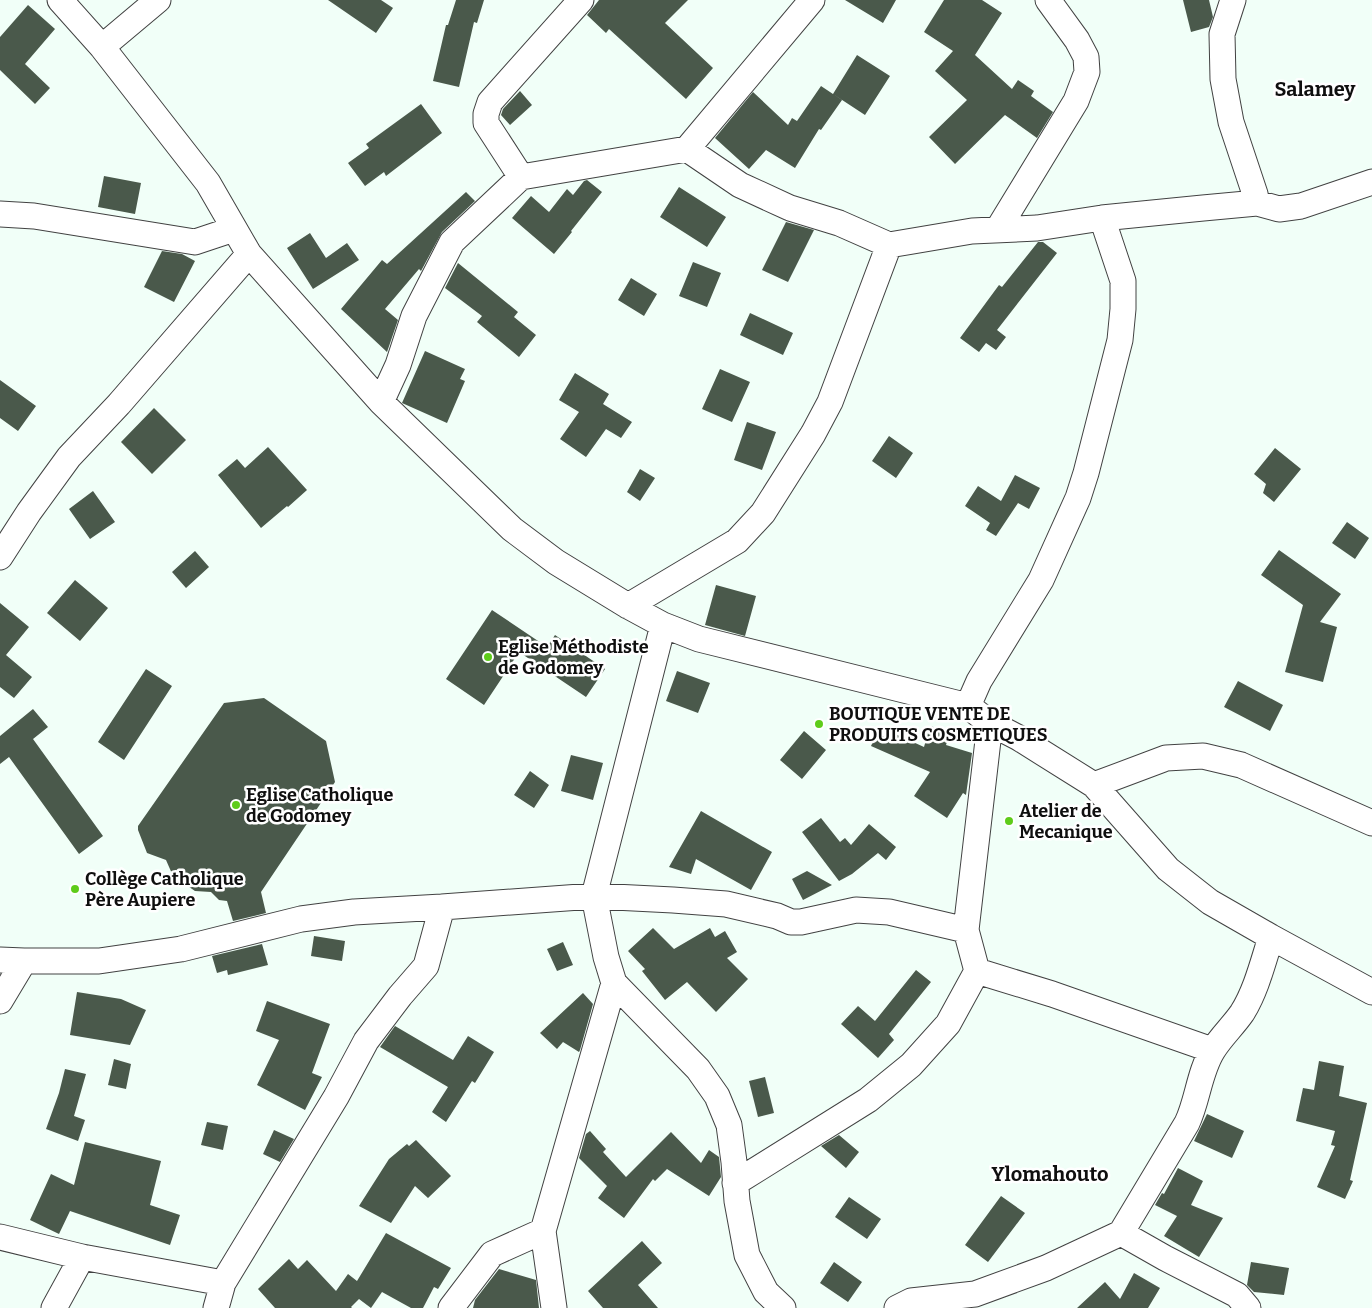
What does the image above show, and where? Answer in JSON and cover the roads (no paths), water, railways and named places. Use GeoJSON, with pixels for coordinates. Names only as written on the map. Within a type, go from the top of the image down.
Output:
{"type":"FeatureCollection","features":[{"type":"Feature","properties":{"kind":"street"},"geometry":{"type":"LineString","coordinates":[[60,0],[102,47],[208,183],[249,254],[381,402],[512,529],[556,562],[663,625],[699,638],[968,706],[990,723],[1094,785],[1168,868],[1210,902],[1372,992]]}},
{"type":"Feature","properties":{"kind":"street"},"geometry":{"type":"LineString","coordinates":[[102,47],[158,0]]}},
{"type":"Feature","properties":{"kind":"street"},"geometry":{"type":"LineString","coordinates":[[521,177],[486,123],[486,114],[490,102],[581,0]]}},
{"type":"Feature","properties":{"kind":"street"},"geometry":{"type":"LineString","coordinates":[[381,402],[398,366],[414,316],[452,242],[521,177],[687,150],[812,0]]}},
{"type":"Feature","properties":{"kind":"street"},"geometry":{"type":"LineString","coordinates":[[998,229],[1076,101],[1087,72],[1086,57],[1077,40],[1048,0]]}},
{"type":"Feature","properties":{"kind":"street"},"geometry":{"type":"LineString","coordinates":[[1233,0],[1222,34],[1223,79],[1231,122],[1257,204]]}},
{"type":"Feature","properties":{"kind":"street"},"geometry":{"type":"LineString","coordinates":[[687,150],[740,185],[756,193],[790,208],[839,224],[889,245],[972,231],[1037,228],[1102,218],[1257,204],[1279,209],[1301,206],[1372,182]]}},
{"type":"Feature","properties":{"kind":"street"},"geometry":{"type":"LineString","coordinates":[[0,214],[34,216],[195,242],[234,229]]}},
{"type":"Feature","properties":{"kind":"street"},"geometry":{"type":"LineString","coordinates":[[968,706],[979,681],[1041,580],[1078,498],[1086,473],[1120,340],[1123,310],[1123,280],[1102,218]]}},
{"type":"Feature","properties":{"kind":"street"},"geometry":{"type":"LineString","coordinates":[[628,606],[737,541],[763,513],[813,434],[830,402],[889,245]]}},
{"type":"Feature","properties":{"kind":"street"},"geometry":{"type":"LineString","coordinates":[[0,557],[68,457],[120,404],[249,254]]}},
{"type":"Feature","properties":{"kind":"street"},"geometry":{"type":"LineString","coordinates":[[663,625],[594,896],[606,957],[614,983],[698,1070],[717,1096],[729,1125],[735,1183],[746,1255],[766,1292],[783,1308]]}},
{"type":"Feature","properties":{"kind":"street"},"geometry":{"type":"LineString","coordinates":[[735,1183],[868,1100],[911,1065],[948,1024],[977,971],[966,930],[990,723]]}},
{"type":"Feature","properties":{"kind":"street"},"geometry":{"type":"LineString","coordinates":[[1094,785],[1166,758],[1203,756],[1241,765],[1372,824]]}},
{"type":"Feature","properties":{"kind":"street"},"geometry":{"type":"LineString","coordinates":[[0,1001],[12,960],[99,961],[181,950],[301,919],[354,912],[594,896],[726,904],[777,916],[791,922],[801,922],[856,910],[889,912],[966,930]]}},
{"type":"Feature","properties":{"kind":"street"},"geometry":{"type":"LineString","coordinates":[[216,1308],[223,1283],[336,1097],[366,1041],[400,996],[426,966],[442,907]]}},
{"type":"Feature","properties":{"kind":"street"},"geometry":{"type":"LineString","coordinates":[[908,1306],[975,1294],[1046,1268],[1121,1233],[1187,1123],[1192,1113],[1203,1071],[1212,1050],[1242,1013],[1254,988],[1271,937]]}},
{"type":"Feature","properties":{"kind":"street"},"geometry":{"type":"LineString","coordinates":[[977,971],[1052,994],[1212,1050]]}},
{"type":"Feature","properties":{"kind":"street"},"geometry":{"type":"LineString","coordinates":[[554,1308],[543,1231],[614,983]]}},
{"type":"Feature","properties":{"kind":"street"},"geometry":{"type":"LineString","coordinates":[[451,1308],[492,1254],[543,1231]]}},
{"type":"Feature","properties":{"kind":"street"},"geometry":{"type":"LineString","coordinates":[[1121,1233],[1237,1295],[1248,1308]]}},
{"type":"Feature","properties":{"kind":"street"},"geometry":{"type":"LineString","coordinates":[[0,1238],[82,1257],[223,1283]]}},
{"type":"Feature","properties":{"kind":"street"},"geometry":{"type":"LineString","coordinates":[[54,1308],[82,1257]]}},
{"type":"Feature","properties":{"kind":"place","name":"Eglise Méthodiste de Godomey"},"geometry":{"type":"Point","coordinates":[488,657]}},
{"type":"Feature","properties":{"kind":"place","name":"BOUTIQUE VENTE DE PRODUITS COSMETIQUES"},"geometry":{"type":"Point","coordinates":[819,724]}},
{"type":"Feature","properties":{"kind":"place","name":"Eglise Catholique de Godomey"},"geometry":{"type":"Point","coordinates":[236,805]}},
{"type":"Feature","properties":{"kind":"place","name":"Atelier de Mecanique"},"geometry":{"type":"Point","coordinates":[1009,821]}},
{"type":"Feature","properties":{"kind":"place","name":"Collège Catholique Père Aupiere"},"geometry":{"type":"Point","coordinates":[75,889]}},
{"type":"Feature","properties":{"kind":"district","name":"Salamey"},"geometry":{"type":"Point","coordinates":[1315,89]}},
{"type":"Feature","properties":{"kind":"district","name":"Ylomahouto"},"geometry":{"type":"Point","coordinates":[1050,1174]}}]}
